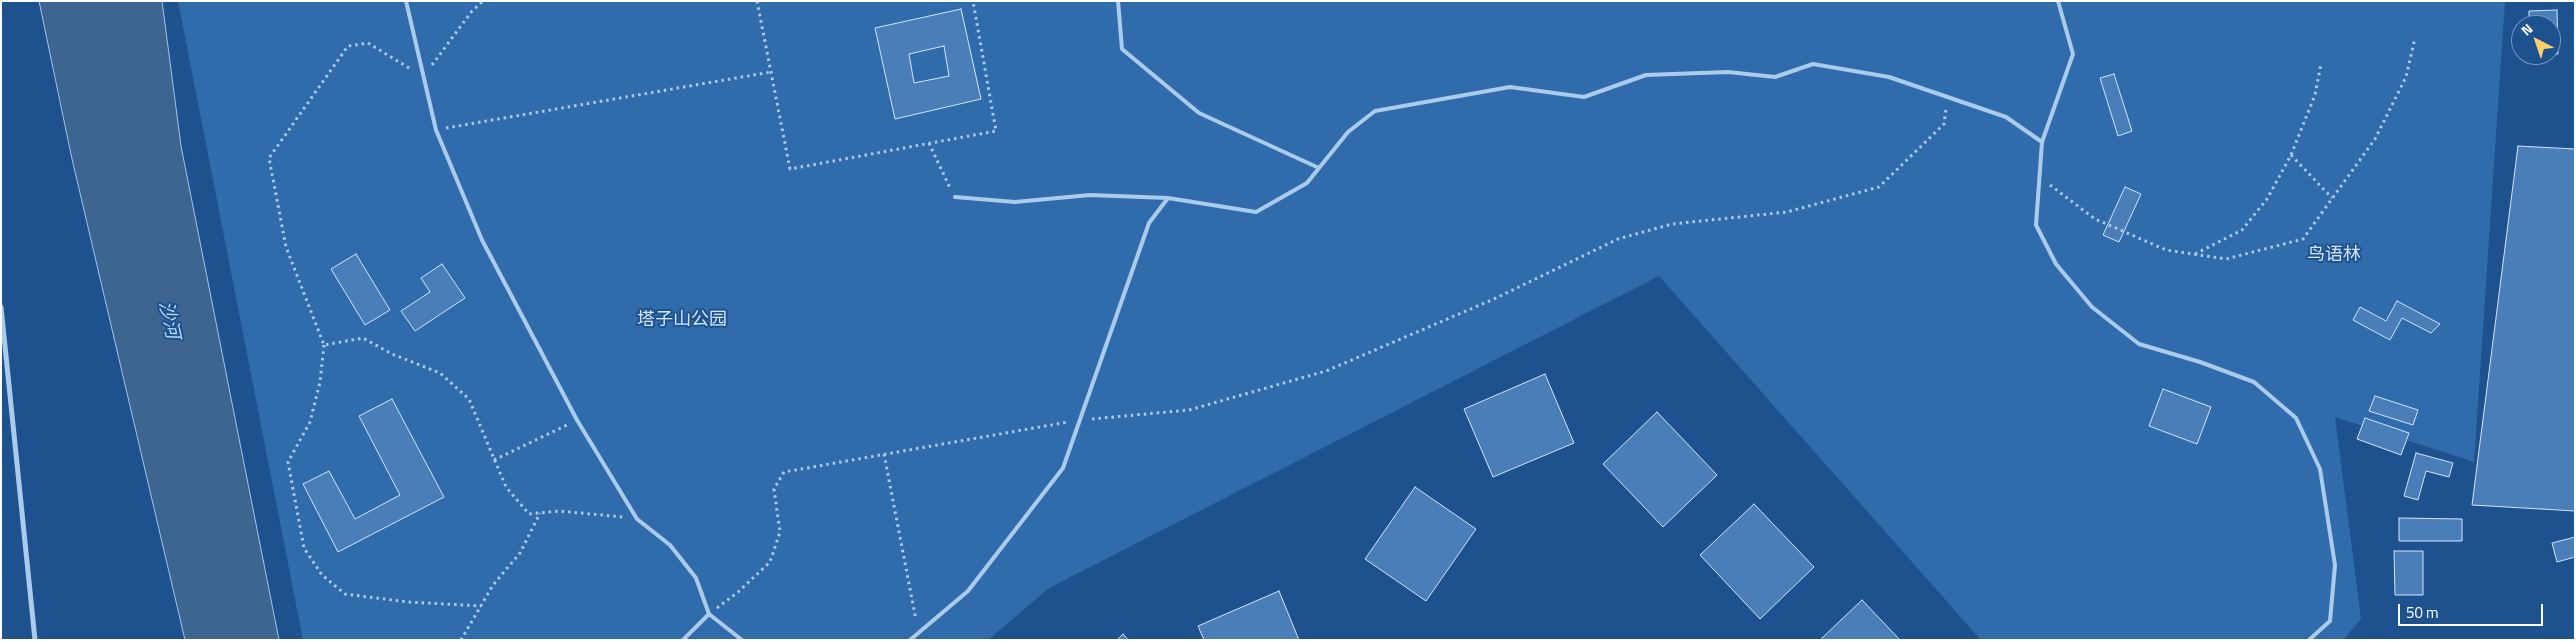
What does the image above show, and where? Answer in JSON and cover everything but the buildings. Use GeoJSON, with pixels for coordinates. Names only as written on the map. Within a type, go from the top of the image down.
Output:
{"type":"FeatureCollection","features":[{"type":"Feature","properties":{"kind":"street"},"geometry":{"type":"LineString","coordinates":[[1,307],[36,640]]}},
{"type":"Feature","properties":{"kind":"lane"},"geometry":{"type":"LineString","coordinates":[[406,1],[436,130],[482,240],[577,420],[636,519],[670,545],[696,578],[709,614],[742,640]]}},
{"type":"Feature","properties":{"kind":"lane"},"geometry":{"type":"LineString","coordinates":[[1118,1],[1122,49],[1199,113],[1319,168]]}},
{"type":"Feature","properties":{"kind":"lane"},"geometry":{"type":"LineString","coordinates":[[2058,1],[2073,54],[2042,142],[2036,225],[2056,264],[2092,308],[2139,344],[2200,362],[2254,382],[2296,418],[2320,469],[2335,565],[2330,621],[2309,640]]}},
{"type":"Feature","properties":{"kind":"lane"},"geometry":{"type":"LineString","coordinates":[[955,197],[1015,202],[1090,195],[1168,198],[1256,212],[1307,183],[1348,132],[1375,111],[1510,87],[1584,96],[1646,75],[1728,72],[1775,77],[1813,64],[1889,77],[2006,116],[2042,142]]}},
{"type":"Feature","properties":{"kind":"lane"},"geometry":{"type":"LineString","coordinates":[[910,640],[968,591],[1063,468],[1149,223],[1168,198]]}},
{"type":"Feature","properties":{"kind":"lane"},"geometry":{"type":"LineString","coordinates":[[683,640],[709,614]]}},
{"type":"Feature","properties":{"kind":"path"},"geometry":{"type":"LineString","coordinates":[[481,606],[408,602],[345,594],[322,575],[304,548],[288,462],[310,422],[320,382],[324,345],[286,247],[269,158],[348,46],[368,43],[423,77],[472,11],[483,1]]}},
{"type":"Feature","properties":{"kind":"path"},"geometry":{"type":"LineString","coordinates":[[758,1],[790,169],[996,131],[973,1]]}},
{"type":"Feature","properties":{"kind":"path"},"geometry":{"type":"LineString","coordinates":[[2039,177],[2095,219],[2166,250],[2226,259],[2303,239],[2375,139],[2406,77],[2416,38]]}},
{"type":"Feature","properties":{"kind":"path"},"geometry":{"type":"LineString","coordinates":[[2195,255],[2242,230],[2268,199],[2291,155],[2315,95],[2321,64]]}},
{"type":"Feature","properties":{"kind":"path"},"geometry":{"type":"LineString","coordinates":[[436,130],[771,72]]}},
{"type":"Feature","properties":{"kind":"path"},"geometry":{"type":"LineString","coordinates":[[709,614],[738,592],[770,562],[780,532],[774,489],[784,472],[1080,420],[1189,410],[1326,371],[1494,299],[1618,238],[1672,224],[1787,212],[1880,187],[1944,124],[1948,98]]}},
{"type":"Feature","properties":{"kind":"path"},"geometry":{"type":"LineString","coordinates":[[929,143],[955,197]]}},
{"type":"Feature","properties":{"kind":"path"},"geometry":{"type":"LineString","coordinates":[[2291,155],[2332,198]]}},
{"type":"Feature","properties":{"kind":"path"},"geometry":{"type":"LineString","coordinates":[[324,345],[363,338],[392,354],[440,373],[469,399],[506,487],[529,514],[559,511],[636,519]]}},
{"type":"Feature","properties":{"kind":"path"},"geometry":{"type":"LineString","coordinates":[[494,460],[577,420]]}},
{"type":"Feature","properties":{"kind":"path"},"geometry":{"type":"LineString","coordinates":[[884,454],[918,633]]}},
{"type":"Feature","properties":{"kind":"path"},"geometry":{"type":"LineString","coordinates":[[461,640],[493,586],[520,553],[540,513]]}},
{"type":"Feature","properties":{"kind":"green space","name":"塔子山公园"},"geometry":{"type":"Polygon","coordinates":[[[178,1],[2505,1],[2474,462],[2335,417],[2361,619],[2343,640],[1981,640],[1659,276],[1049,588],[988,640],[303,640],[178,1]]]}},
{"type":"Feature","properties":{"kind":"water","name":"沙河"},"geometry":{"type":"Polygon","coordinates":[[[39,1],[162,1],[181,146],[279,640],[185,640],[72,159],[39,1]]]}},
{"type":"Feature","properties":{"kind":"park label","name":"鸟语林"},"geometry":{"type":"Point","coordinates":[2334,256]}}]}
